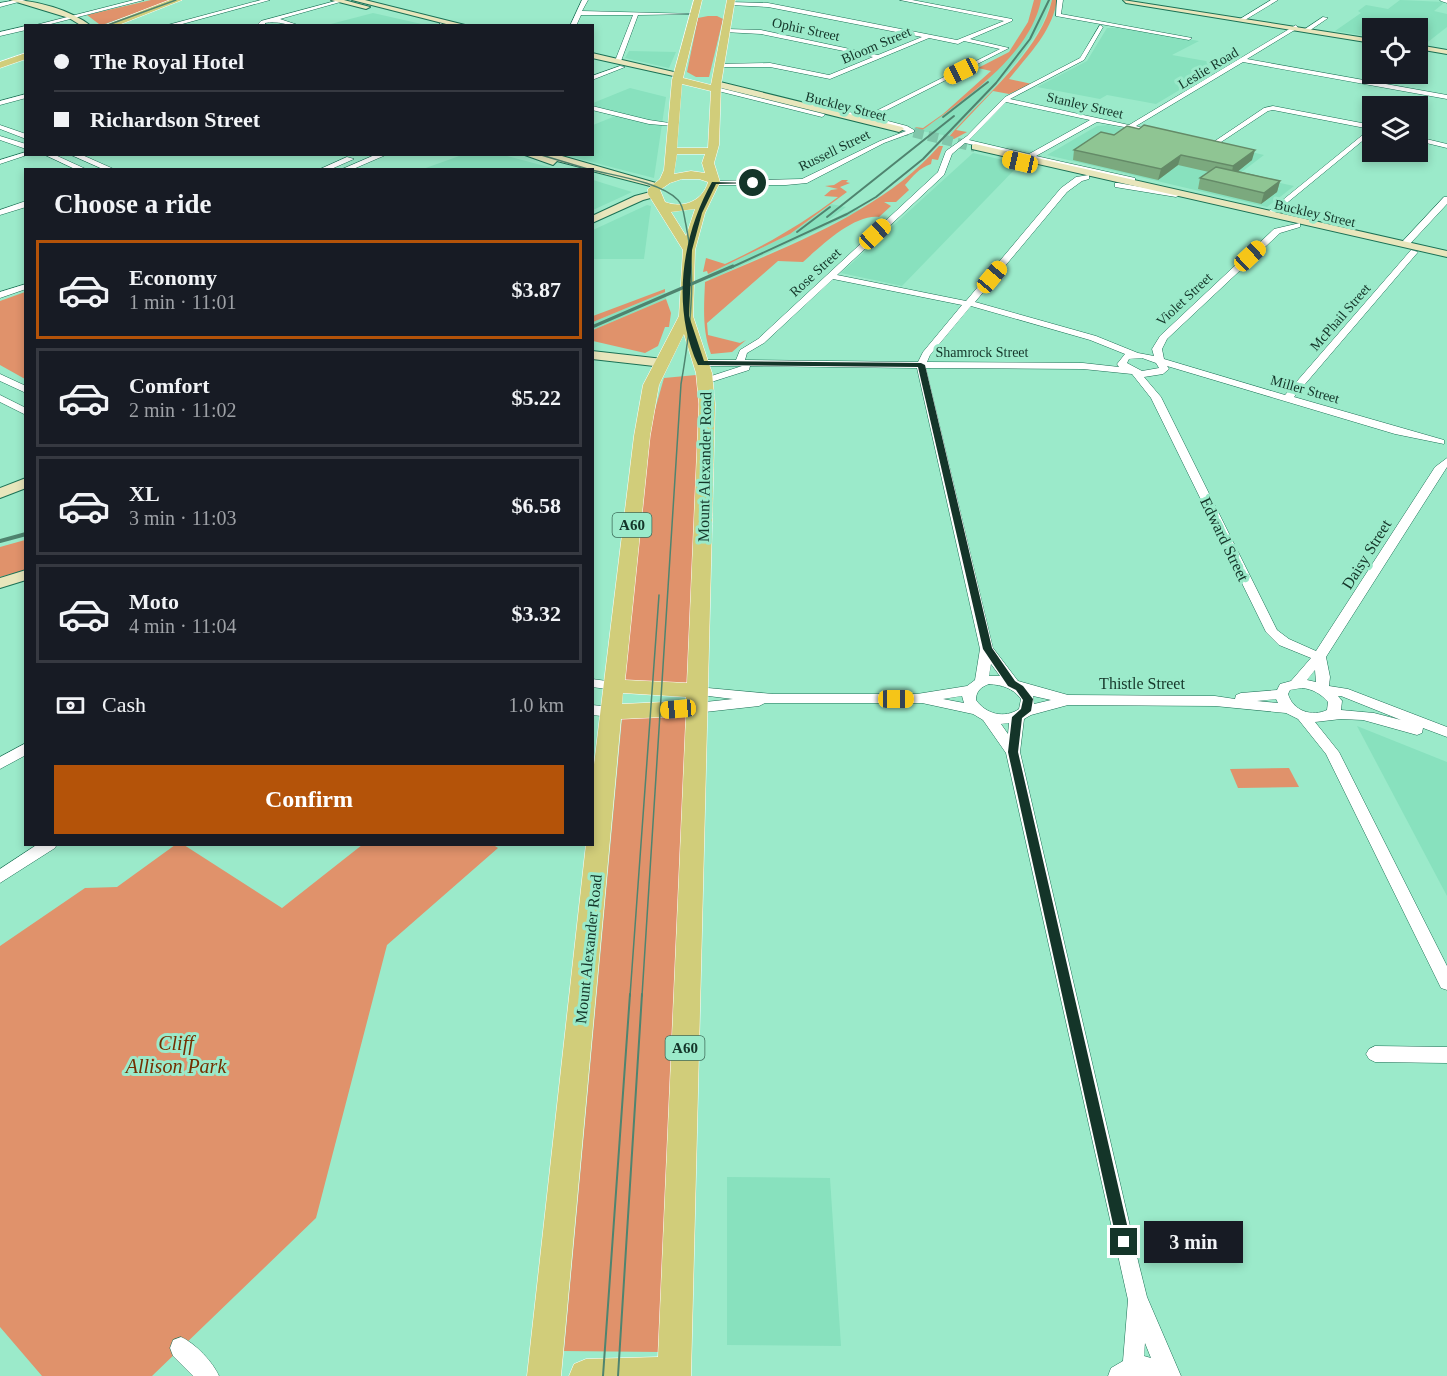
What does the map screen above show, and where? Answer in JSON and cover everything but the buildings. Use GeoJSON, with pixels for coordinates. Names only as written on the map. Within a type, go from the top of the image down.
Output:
{"type":"FeatureCollection","features":[{"type":"Feature","properties":{"kind":"main road"},"geometry":{"type":"LineString","coordinates":[[19,0],[72,16],[85,24]]}},
{"type":"Feature","properties":{"kind":"main road"},"geometry":{"type":"LineString","coordinates":[[112,24],[176,0]]}},
{"type":"Feature","properties":{"kind":"main road"},"geometry":{"type":"LineString","coordinates":[[340,0],[351,0]]}},
{"type":"Feature","properties":{"kind":"main road"},"geometry":{"type":"LineString","coordinates":[[340,0],[437,24]]}},
{"type":"Feature","properties":{"kind":"main road"},"geometry":{"type":"LineString","coordinates":[[356,0],[456,24]]}},
{"type":"Feature","properties":{"kind":"main road"},"geometry":{"type":"LineString","coordinates":[[689,250],[662,205],[658,188],[669,172],[677,78],[698,0]]}},
{"type":"Feature","properties":{"kind":"main road"},"geometry":{"type":"LineString","coordinates":[[1117,0],[1129,0],[1362,38]]}},
{"type":"Feature","properties":{"kind":"main road","name":"Mount Alexander Road"},"geometry":{"type":"LineString","coordinates":[[594,833],[606,703],[643,429],[651,385],[675,363],[686,316],[689,250],[699,213],[713,186],[708,164],[713,151],[716,86],[731,1]]}},
{"type":"Feature","properties":{"kind":"main road"},"geometry":{"type":"LineString","coordinates":[[694,14],[706,15]]}},
{"type":"Feature","properties":{"kind":"main road"},"geometry":{"type":"LineString","coordinates":[[717,15],[729,15]]}},
{"type":"Feature","properties":{"kind":"main road"},"geometry":{"type":"LineString","coordinates":[[1428,49],[1447,52]]}},
{"type":"Feature","properties":{"kind":"main road","name":"Buckley Street"},"geometry":{"type":"LineString","coordinates":[[594,56],[677,78],[757,94],[820,110]]}},
{"type":"Feature","properties":{"kind":"main road"},"geometry":{"type":"LineString","coordinates":[[0,65],[24,57]]}},
{"type":"Feature","properties":{"kind":"main road","name":"Buckley Street"},"geometry":{"type":"LineString","coordinates":[[594,60],[620,64]]}},
{"type":"Feature","properties":{"kind":"main road","name":"Buckley Street"},"geometry":{"type":"LineString","coordinates":[[716,86],[899,129]]}},
{"type":"Feature","properties":{"kind":"main road","name":"Buckley Street"},"geometry":{"type":"LineString","coordinates":[[975,147],[1233,205],[1298,225],[1447,254]]}},
{"type":"Feature","properties":{"kind":"main road"},"geometry":{"type":"LineString","coordinates":[[672,151],[713,151]]}},
{"type":"Feature","properties":{"kind":"main road"},"geometry":{"type":"LineString","coordinates":[[532,156],[572,168]]}},
{"type":"Feature","properties":{"kind":"main road"},"geometry":{"type":"LineString","coordinates":[[550,156],[591,168]]}},
{"type":"Feature","properties":{"kind":"main road"},"geometry":{"type":"LineString","coordinates":[[594,169],[658,188]]}},
{"type":"Feature","properties":{"kind":"main road"},"geometry":{"type":"LineString","coordinates":[[594,174],[658,188]]}},
{"type":"Feature","properties":{"kind":"main road"},"geometry":{"type":"LineString","coordinates":[[594,218],[658,188],[699,175],[711,177],[713,186],[696,203],[683,209],[671,209],[662,205]]}},
{"type":"Feature","properties":{"kind":"main road","name":"Buckley Street"},"geometry":{"type":"LineString","coordinates":[[1151,188],[1409,248],[1447,260]]}},
{"type":"Feature","properties":{"kind":"main road","name":"Mount Alexander Road"},"geometry":{"type":"LineString","coordinates":[[681,1375],[697,699],[707,405],[703,372],[686,316]]}},
{"type":"Feature","properties":{"kind":"main road"},"geometry":{"type":"LineString","coordinates":[[594,355],[675,363],[703,372]]}},
{"type":"Feature","properties":{"kind":"main road"},"geometry":{"type":"LineString","coordinates":[[0,494],[24,483]]}},
{"type":"Feature","properties":{"kind":"main road"},"geometry":{"type":"LineString","coordinates":[[0,583],[24,576]]}},
{"type":"Feature","properties":{"kind":"main road"},"geometry":{"type":"LineString","coordinates":[[606,703],[697,699]]}},
{"type":"Feature","properties":{"kind":"main road","name":"Mount Alexander Road"},"geometry":{"type":"LineString","coordinates":[[544,1376],[593,846]]}},
{"type":"Feature","properties":{"kind":"main road"},"geometry":{"type":"LineString","coordinates":[[586,1376],[681,1375]]}},
{"type":"Feature","properties":{"kind":"street"},"geometry":{"type":"LineString","coordinates":[[0,5],[19,0]]}},
{"type":"Feature","properties":{"kind":"street"},"geometry":{"type":"LineString","coordinates":[[42,24],[141,0]]}},
{"type":"Feature","properties":{"kind":"street"},"geometry":{"type":"LineString","coordinates":[[174,24],[267,0]]}},
{"type":"Feature","properties":{"kind":"street"},"geometry":{"type":"LineString","coordinates":[[260,24],[340,0]]}},
{"type":"Feature","properties":{"kind":"street"},"geometry":{"type":"LineString","coordinates":[[574,24],[585,0]]}},
{"type":"Feature","properties":{"kind":"street"},"geometry":{"type":"LineString","coordinates":[[731,1],[768,5],[958,42],[1010,20],[903,0]]}},
{"type":"Feature","properties":{"kind":"street"},"geometry":{"type":"LineString","coordinates":[[1060,0],[1058,15],[1097,24],[1189,38]]}},
{"type":"Feature","properties":{"kind":"street"},"geometry":{"type":"LineString","coordinates":[[1243,19],[1275,0]]}},
{"type":"Feature","properties":{"kind":"street"},"geometry":{"type":"LineString","coordinates":[[579,13],[694,14]]}},
{"type":"Feature","properties":{"kind":"street"},"geometry":{"type":"LineString","coordinates":[[594,77],[620,64],[636,14]]}},
{"type":"Feature","properties":{"kind":"street"},"geometry":{"type":"LineString","coordinates":[[1308,30],[1325,18]]}},
{"type":"Feature","properties":{"kind":"street"},"geometry":{"type":"LineString","coordinates":[[274,19],[291,24]]}},
{"type":"Feature","properties":{"kind":"street","name":"Rose Street"},"geometry":{"type":"LineString","coordinates":[[741,363],[743,352],[761,341],[941,173],[948,156],[1005,100],[1083,59],[1097,24]]}},
{"type":"Feature","properties":{"kind":"street"},"geometry":{"type":"LineString","coordinates":[[0,34],[24,28]]}},
{"type":"Feature","properties":{"kind":"street","name":"Leslie Road"},"geometry":{"type":"LineString","coordinates":[[1130,127],[1295,28]]}},
{"type":"Feature","properties":{"kind":"street","name":"Ophir Street"},"geometry":{"type":"LineString","coordinates":[[726,31],[761,32],[880,57]]}},
{"type":"Feature","properties":{"kind":"street","name":"Bloom Street"},"geometry":{"type":"LineString","coordinates":[[720,65],[770,65],[824,77],[834,76],[928,36]]}},
{"type":"Feature","properties":{"kind":"street"},"geometry":{"type":"LineString","coordinates":[[866,118],[1006,48],[966,40]]}},
{"type":"Feature","properties":{"kind":"street"},"geometry":{"type":"LineString","coordinates":[[1244,60],[1447,97]]}},
{"type":"Feature","properties":{"kind":"street"},"geometry":{"type":"LineString","coordinates":[[594,70],[620,64]]}},
{"type":"Feature","properties":{"kind":"street","name":"Buckley Street"},"geometry":{"type":"LineString","coordinates":[[716,86],[880,129],[894,134],[894,139],[912,130],[757,94]]}},
{"type":"Feature","properties":{"kind":"street"},"geometry":{"type":"LineString","coordinates":[[0,103],[24,97]]}},
{"type":"Feature","properties":{"kind":"street","name":"Stanley Street"},"geometry":{"type":"LineString","coordinates":[[1005,100],[1152,132]]}},
{"type":"Feature","properties":{"kind":"street"},"geometry":{"type":"LineString","coordinates":[[594,108],[649,122],[673,124]]}},
{"type":"Feature","properties":{"kind":"street"},"geometry":{"type":"LineString","coordinates":[[1213,145],[1266,110],[1273,108],[1362,127]]}},
{"type":"Feature","properties":{"kind":"street"},"geometry":{"type":"LineString","coordinates":[[1030,156],[1097,119]]}},
{"type":"Feature","properties":{"kind":"street"},"geometry":{"type":"LineString","coordinates":[[0,127],[24,136]]}},
{"type":"Feature","properties":{"kind":"street"},"geometry":{"type":"LineString","coordinates":[[0,138],[24,147]]}},
{"type":"Feature","properties":{"kind":"street"},"geometry":{"type":"LineString","coordinates":[[1277,231],[1272,216],[1362,138]]}},
{"type":"Feature","properties":{"kind":"street","name":"Russell Street"},"geometry":{"type":"LineString","coordinates":[[713,186],[799,182],[894,139]]}},
{"type":"Feature","properties":{"kind":"street"},"geometry":{"type":"LineString","coordinates":[[1428,141],[1447,146]]}},
{"type":"Feature","properties":{"kind":"street"},"geometry":{"type":"LineString","coordinates":[[1203,143],[1222,147]]}},
{"type":"Feature","properties":{"kind":"street","name":"Buckley Street"},"geometry":{"type":"LineString","coordinates":[[960,144],[1030,156],[1221,200],[1233,205]]}},
{"type":"Feature","properties":{"kind":"street","name":"Buckley Street"},"geometry":{"type":"LineString","coordinates":[[960,144],[1070,174],[1176,195]]}},
{"type":"Feature","properties":{"kind":"street"},"geometry":{"type":"LineString","coordinates":[[0,156],[24,149]]}},
{"type":"Feature","properties":{"kind":"street"},"geometry":{"type":"LineString","coordinates":[[0,162],[24,155]]}},
{"type":"Feature","properties":{"kind":"street"},"geometry":{"type":"LineString","coordinates":[[51,156],[80,168]]}},
{"type":"Feature","properties":{"kind":"street"},"geometry":{"type":"LineString","coordinates":[[77,156],[108,168]]}},
{"type":"Feature","properties":{"kind":"street"},"geometry":{"type":"LineString","coordinates":[[326,168],[358,156]]}},
{"type":"Feature","properties":{"kind":"street"},"geometry":{"type":"LineString","coordinates":[[348,168],[380,156]]}},
{"type":"Feature","properties":{"kind":"street"},"geometry":{"type":"LineString","coordinates":[[1064,190],[1070,174]]}},
{"type":"Feature","properties":{"kind":"street"},"geometry":{"type":"LineString","coordinates":[[1086,177],[1079,179],[1064,190],[926,354],[921,365],[987,649],[1028,699],[1021,714],[1013,752],[1137,1298],[1169,1376]]}},
{"type":"Feature","properties":{"kind":"street","name":"McPhail Street"},"geometry":{"type":"LineString","coordinates":[[1287,399],[1447,200]]}},
{"type":"Feature","properties":{"kind":"street"},"geometry":{"type":"LineString","coordinates":[[0,213],[24,205]]}},
{"type":"Feature","properties":{"kind":"street","name":"Violet Street"},"geometry":{"type":"LineString","coordinates":[[1122,361],[1137,355],[1143,348],[1163,338],[1277,231],[1298,225]]}},
{"type":"Feature","properties":{"kind":"street"},"geometry":{"type":"LineString","coordinates":[[831,276],[969,303],[1094,338],[1161,366],[1155,382],[1156,397]]}},
{"type":"Feature","properties":{"kind":"street"},"geometry":{"type":"LineString","coordinates":[[0,285],[24,277]]}},
{"type":"Feature","properties":{"kind":"street"},"geometry":{"type":"LineString","coordinates":[[0,295],[24,287]]}},
{"type":"Feature","properties":{"kind":"street","name":"Violet Street"},"geometry":{"type":"LineString","coordinates":[[1161,366],[1158,349],[1163,338]]}},
{"type":"Feature","properties":{"kind":"street"},"geometry":{"type":"LineString","coordinates":[[703,372],[756,364],[755,354],[761,341]]}},
{"type":"Feature","properties":{"kind":"street","name":"Shamrock Street"},"geometry":{"type":"LineString","coordinates":[[1083,366],[1122,361]]}},
{"type":"Feature","properties":{"kind":"street","name":"Edward Street"},"geometry":{"type":"LineString","coordinates":[[1122,361],[1124,366],[1133,372],[1156,397],[1272,632],[1284,642],[1319,657]]}},
{"type":"Feature","properties":{"kind":"street","name":"Shamrock Street"},"geometry":{"type":"LineString","coordinates":[[703,372],[741,363],[1083,366],[1149,374],[1161,366]]}},
{"type":"Feature","properties":{"kind":"street","name":"Miller Street"},"geometry":{"type":"LineString","coordinates":[[1161,366],[1203,375],[1399,432],[1443,452]]}},
{"type":"Feature","properties":{"kind":"street"},"geometry":{"type":"LineString","coordinates":[[0,377],[24,389]]}},
{"type":"Feature","properties":{"kind":"street"},"geometry":{"type":"LineString","coordinates":[[0,398],[24,411]]}},
{"type":"Feature","properties":{"kind":"street","name":"Daisy Street"},"geometry":{"type":"LineString","coordinates":[[1281,694],[1286,687],[1296,684],[1319,657],[1443,452]]}},
{"type":"Feature","properties":{"kind":"street"},"geometry":{"type":"LineString","coordinates":[[987,649],[976,686],[969,700],[1013,752]]}},
{"type":"Feature","properties":{"kind":"street"},"geometry":{"type":"LineString","coordinates":[[1319,657],[1323,690]]}},
{"type":"Feature","properties":{"kind":"street"},"geometry":{"type":"LineString","coordinates":[[917,699],[996,680],[1016,686]]}},
{"type":"Feature","properties":{"kind":"street"},"geometry":{"type":"LineString","coordinates":[[1296,684],[1343,692],[1447,732]]}},
{"type":"Feature","properties":{"kind":"street"},"geometry":{"type":"LineString","coordinates":[[594,686],[606,703]]}},
{"type":"Feature","properties":{"kind":"street","name":"Thistle Street"},"geometry":{"type":"LineString","coordinates":[[1016,686],[1068,700],[1215,701],[1281,694]]}},
{"type":"Feature","properties":{"kind":"street"},"geometry":{"type":"LineString","coordinates":[[1323,690],[1330,695],[1336,706],[1327,716],[1332,752]]}},
{"type":"Feature","properties":{"kind":"street"},"geometry":{"type":"LineString","coordinates":[[1281,694],[1285,704],[1297,712],[1332,752],[1447,983]]}},
{"type":"Feature","properties":{"kind":"street"},"geometry":{"type":"LineString","coordinates":[[697,699],[732,705],[772,699],[917,699],[1008,719],[1021,714]]}},
{"type":"Feature","properties":{"kind":"street","name":"Thistle Street"},"geometry":{"type":"LineString","coordinates":[[1021,714],[1068,700]]}},
{"type":"Feature","properties":{"kind":"street","name":"Thistle Street"},"geometry":{"type":"LineString","coordinates":[[1215,701],[1327,716],[1348,713],[1383,719],[1447,741]]}},
{"type":"Feature","properties":{"kind":"street"},"geometry":{"type":"LineString","coordinates":[[0,764],[24,749]]}},
{"type":"Feature","properties":{"kind":"street"},"geometry":{"type":"LineString","coordinates":[[0,877],[47,846]]}},
{"type":"Feature","properties":{"kind":"street"},"geometry":{"type":"LineString","coordinates":[[1375,1054],[1447,1054]]}},
{"type":"Feature","properties":{"kind":"street"},"geometry":{"type":"LineString","coordinates":[[1137,1298],[1126,1372],[1145,1367],[1169,1376]]}},
{"type":"Feature","properties":{"kind":"street"},"geometry":{"type":"LineString","coordinates":[[181,1348],[208,1376]]}},
{"type":"Feature","properties":{"kind":"shaded area"},"geometry":{"type":"Polygon","coordinates":[[[1041,0],[1052,0],[1042,25],[1022,55],[995,87],[949,136],[921,131],[985,82],[1007,60],[1027,33],[1041,0]]]}},
{"type":"Feature","properties":{"kind":"shaded area"},"geometry":{"type":"Polygon","coordinates":[[[1400,0],[1445,2],[1434,11],[1447,14],[1447,27],[1428,42],[1428,18],[1362,18],[1362,35],[1335,31],[1361,13],[1358,11],[1366,5],[1388,9],[1400,0]]]}},
{"type":"Feature","properties":{"kind":"shaded area"},"geometry":{"type":"Polygon","coordinates":[[[373,13],[422,24],[331,24],[373,13]]]}},
{"type":"Feature","properties":{"kind":"shaded area"},"geometry":{"type":"Polygon","coordinates":[[[1107,28],[1120,28],[1199,41],[1172,55],[1223,64],[1156,104],[1107,95],[1100,99],[1037,87],[1087,61],[1107,28]]]}},
{"type":"Feature","properties":{"kind":"shaded area"},"geometry":{"type":"Polygon","coordinates":[[[629,51],[676,52],[669,68],[625,58],[629,51]]]}},
{"type":"Feature","properties":{"kind":"shaded area"},"geometry":{"type":"Polygon","coordinates":[[[630,88],[666,97],[654,178],[568,156],[594,156],[594,125],[618,115],[594,108],[594,103],[630,88]]]}},
{"type":"Feature","properties":{"kind":"shaded area"},"geometry":{"type":"Polygon","coordinates":[[[1107,125],[1243,154],[1247,151],[1264,155],[1239,174],[1294,186],[1267,207],[1047,155],[1097,126],[1107,125]]]}},
{"type":"Feature","properties":{"kind":"shaded area"},"geometry":{"type":"Polygon","coordinates":[[[973,153],[1020,164],[902,286],[841,273],[973,153]]]}},
{"type":"Feature","properties":{"kind":"shaded area"},"geometry":{"type":"Polygon","coordinates":[[[459,156],[507,156],[552,168],[426,168],[459,156]]]}},
{"type":"Feature","properties":{"kind":"shaded area"},"geometry":{"type":"Polygon","coordinates":[[[594,180],[632,192],[594,210],[594,180]]]}},
{"type":"Feature","properties":{"kind":"shaded area"},"geometry":{"type":"Polygon","coordinates":[[[831,204],[846,207],[825,223],[855,208],[861,210],[710,280],[708,274],[790,234],[831,204]]]}},
{"type":"Feature","properties":{"kind":"shaded area"},"geometry":{"type":"Polygon","coordinates":[[[647,205],[651,206],[644,259],[594,259],[594,230],[647,205]]]}},
{"type":"Feature","properties":{"kind":"shaded area"},"geometry":{"type":"Polygon","coordinates":[[[665,292],[666,299],[594,330],[594,322],[665,292]]]}},
{"type":"Feature","properties":{"kind":"shaded area"},"geometry":{"type":"Polygon","coordinates":[[[1357,726],[1447,762],[1447,896],[1357,726]]]}},
{"type":"Feature","properties":{"kind":"shaded area"},"geometry":{"type":"Polygon","coordinates":[[[727,1177],[830,1178],[841,1346],[727,1345],[727,1177]]]}},
{"type":"Feature","properties":{"kind":"green space"},"geometry":{"type":"Polygon","coordinates":[[[151,0],[171,0],[105,24],[99,24],[87,15],[151,0]]]}},
{"type":"Feature","properties":{"kind":"green space"},"geometry":{"type":"Polygon","coordinates":[[[1034,0],[1041,0],[1035,19],[1025,38],[1012,55],[979,87],[944,114],[921,131],[915,127],[923,128],[943,114],[991,71],[978,68],[1009,52],[1028,22],[1034,0]]]}},
{"type":"Feature","properties":{"kind":"green space"},"geometry":{"type":"Polygon","coordinates":[[[1052,0],[1057,0],[1045,32],[1009,79],[1032,84],[1009,94],[993,91],[956,130],[967,132],[954,139],[948,138],[1023,56],[1045,20],[1052,0]]]}},
{"type":"Feature","properties":{"kind":"green space"},"geometry":{"type":"Polygon","coordinates":[[[708,16],[723,19],[709,77],[696,77],[687,72],[698,18],[708,16]]]}},
{"type":"Feature","properties":{"kind":"green space"},"geometry":{"type":"Polygon","coordinates":[[[939,146],[943,146],[938,160],[932,159],[931,164],[914,175],[905,185],[909,190],[896,202],[884,202],[891,206],[879,217],[869,217],[838,232],[803,262],[778,261],[707,323],[708,335],[740,343],[746,340],[732,352],[711,354],[705,327],[705,282],[799,241],[861,209],[916,170],[939,146]]]}},
{"type":"Feature","properties":{"kind":"green space"},"geometry":{"type":"Polygon","coordinates":[[[842,180],[848,180],[846,182],[850,183],[840,187],[847,192],[790,234],[708,274],[707,271],[703,272],[706,258],[725,264],[769,242],[811,216],[838,197],[824,196],[831,190],[838,189],[825,186],[834,185],[842,180]]]}},
{"type":"Feature","properties":{"kind":"green space"},"geometry":{"type":"Polygon","coordinates":[[[665,289],[665,292],[594,322],[594,316],[665,289]]]}},
{"type":"Feature","properties":{"kind":"green space"},"geometry":{"type":"Polygon","coordinates":[[[24,293],[24,378],[0,365],[0,301],[24,293]]]}},
{"type":"Feature","properties":{"kind":"green space"},"geometry":{"type":"Polygon","coordinates":[[[666,299],[671,313],[669,327],[665,327],[658,346],[645,353],[594,341],[594,330],[666,299]]]}},
{"type":"Feature","properties":{"kind":"green space"},"geometry":{"type":"Polygon","coordinates":[[[696,375],[700,393],[689,684],[624,680],[650,427],[664,378],[696,375]]]}},
{"type":"Feature","properties":{"kind":"green space"},"geometry":{"type":"Polygon","coordinates":[[[24,540],[24,570],[0,577],[0,547],[24,540]]]}},
{"type":"Feature","properties":{"kind":"green space"},"geometry":{"type":"Polygon","coordinates":[[[688,714],[661,1352],[564,1351],[622,718],[688,714]]]}},
{"type":"Feature","properties":{"kind":"green space"},"geometry":{"type":"Polygon","coordinates":[[[1289,768],[1299,787],[1238,788],[1230,769],[1289,768]]]}},
{"type":"Feature","properties":{"kind":"green space","name":"Cliff Allison Park"},"geometry":{"type":"Polygon","coordinates":[[[174,846],[186,846],[282,908],[361,846],[495,846],[498,848],[387,945],[316,1218],[152,1376],[42,1376],[0,1327],[0,946],[85,888],[117,887],[174,846]]]}},
{"type":"Feature","properties":{"kind":"tunnel"},"geometry":{"type":"LineString","coordinates":[[899,129],[975,147]]}},
{"type":"Feature","properties":{"kind":"tram line"},"geometry":{"type":"LineString","coordinates":[[110,24],[176,0]]}},
{"type":"Feature","properties":{"kind":"tram line"},"geometry":{"type":"LineString","coordinates":[[545,156],[584,168]]}},
{"type":"Feature","properties":{"kind":"tram line"},"geometry":{"type":"LineString","coordinates":[[594,170],[649,184],[678,200],[684,212],[691,264],[691,304],[681,384],[642,996]]}},
{"type":"Feature","properties":{"kind":"tram line"},"geometry":{"type":"LineString","coordinates":[[630,996],[659,595]]}},
{"type":"Feature","properties":{"kind":"tram line"},"geometry":{"type":"LineString","coordinates":[[603,1376],[630,994]]}},
{"type":"Feature","properties":{"kind":"tram line"},"geometry":{"type":"LineString","coordinates":[[618,1376],[642,994]]}},
{"type":"Feature","properties":{"kind":"railway"},"geometry":{"type":"LineString","coordinates":[[730,268],[847,214],[876,197],[923,159],[996,83],[1030,39],[1049,0]]}},
{"type":"Feature","properties":{"kind":"railway"},"geometry":{"type":"LineString","coordinates":[[943,117],[988,82]]}},
{"type":"Feature","properties":{"kind":"railway"},"geometry":{"type":"LineString","coordinates":[[827,217],[954,116]]}},
{"type":"Feature","properties":{"kind":"railway"},"geometry":{"type":"LineString","coordinates":[[797,232],[830,207]]}},
{"type":"Feature","properties":{"kind":"railway"},"geometry":{"type":"LineString","coordinates":[[594,326],[733,266]]}},
{"type":"Feature","properties":{"kind":"railway"},"geometry":{"type":"LineString","coordinates":[[0,541],[24,535]]}},
{"type":"Feature","properties":{"kind":"route"},"geometry":{"type":"LineString","coordinates":[[753,183],[714,183],[699,213],[690,241],[686,316],[695,348],[701,363],[921,365],[987,649],[1012,683],[1020,688],[1028,699],[1026,711],[1017,717],[1013,752],[1124,1242]]}}]}
